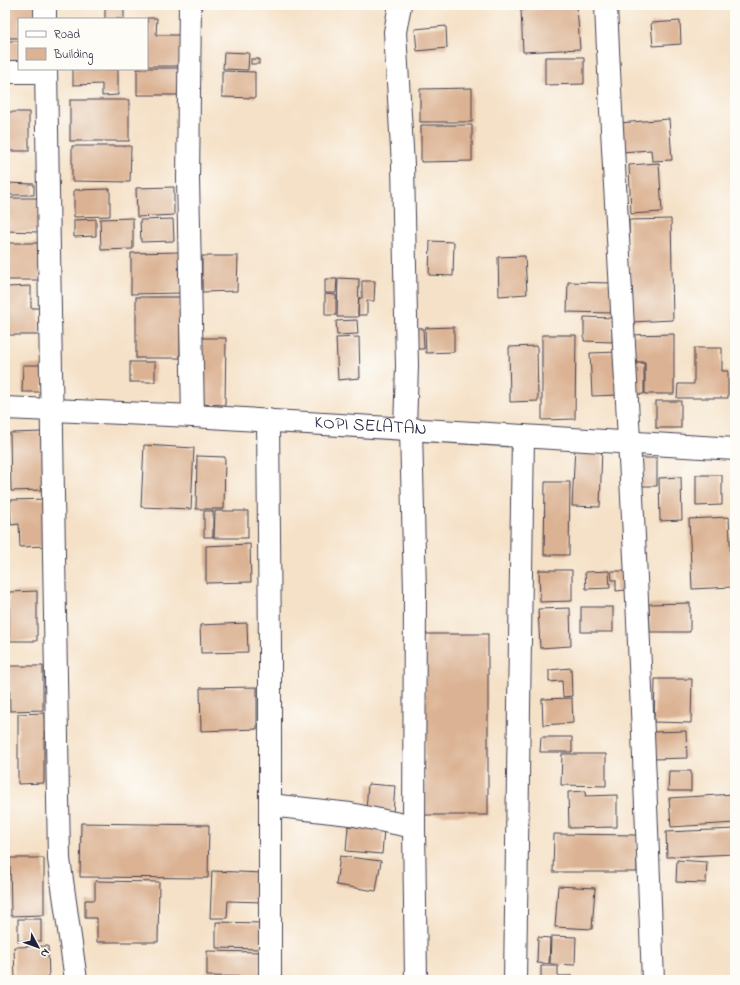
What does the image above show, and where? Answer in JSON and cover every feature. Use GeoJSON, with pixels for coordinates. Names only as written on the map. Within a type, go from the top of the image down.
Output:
{"type":"FeatureCollection","features":[{"type":"Feature","properties":{"kind":"street"},"geometry":{"type":"LineString","coordinates":[[45,5],[45,18]]}},
{"type":"Feature","properties":{"kind":"street"},"geometry":{"type":"LineString","coordinates":[[190,5],[188,179],[194,416]]}},
{"type":"Feature","properties":{"kind":"street"},"geometry":{"type":"LineString","coordinates":[[400,5],[395,32],[403,165],[408,430],[415,592],[414,828],[416,980]]}},
{"type":"Feature","properties":{"kind":"street"},"geometry":{"type":"LineString","coordinates":[[606,5],[610,102],[630,443],[653,980]]}},
{"type":"Feature","properties":{"kind":"street"},"geometry":{"type":"LineString","coordinates":[[5,72],[46,71],[59,859],[76,980]]}},
{"type":"Feature","properties":{"kind":"street","name":"KOPI SELATAN"},"geometry":{"type":"LineString","coordinates":[[5,408],[268,420],[408,430],[735,449]]}},
{"type":"Feature","properties":{"kind":"street"},"geometry":{"type":"LineString","coordinates":[[268,420],[270,980]]}},
{"type":"Feature","properties":{"kind":"street"},"geometry":{"type":"LineString","coordinates":[[515,980],[523,436]]}},
{"type":"Feature","properties":{"kind":"street"},"geometry":{"type":"LineString","coordinates":[[270,805],[350,814],[414,828]]}},
{"type":"Feature","properties":{"kind":"building"},"geometry":{"type":"Polygon","coordinates":[[[5,5],[34,5],[34,18],[18,18],[18,38],[5,38],[5,5]]]}},
{"type":"Feature","properties":{"kind":"building"},"geometry":{"type":"Polygon","coordinates":[[[105,5],[124,5],[124,18],[105,18],[105,5]]]}},
{"type":"Feature","properties":{"kind":"building"},"geometry":{"type":"Polygon","coordinates":[[[254,5],[254,8],[216,6],[254,5]]]}},
{"type":"Feature","properties":{"kind":"building"},"geometry":{"type":"Polygon","coordinates":[[[519,5],[550,5],[550,7],[519,9],[519,5]]]}},
{"type":"Feature","properties":{"kind":"building"},"geometry":{"type":"Polygon","coordinates":[[[577,6],[580,49],[523,52],[521,10],[577,6]]]}},
{"type":"Feature","properties":{"kind":"building"},"geometry":{"type":"Polygon","coordinates":[[[148,18],[157,18],[156,35],[181,35],[180,66],[148,66],[148,18]]]}},
{"type":"Feature","properties":{"kind":"building"},"geometry":{"type":"Polygon","coordinates":[[[680,21],[681,44],[653,46],[651,23],[680,21]]]}},
{"type":"Feature","properties":{"kind":"building"},"geometry":{"type":"Polygon","coordinates":[[[446,26],[447,48],[417,51],[415,29],[446,26]]]}},
{"type":"Feature","properties":{"kind":"building"},"geometry":{"type":"Polygon","coordinates":[[[5,41],[18,41],[18,68],[5,69],[5,41]]]}},
{"type":"Feature","properties":{"kind":"building"},"geometry":{"type":"Polygon","coordinates":[[[224,52],[249,53],[248,70],[223,69],[224,52]]]}},
{"type":"Feature","properties":{"kind":"building"},"geometry":{"type":"Polygon","coordinates":[[[545,57],[584,57],[584,84],[545,85],[545,57]]]}},
{"type":"Feature","properties":{"kind":"building"},"geometry":{"type":"Polygon","coordinates":[[[251,59],[259,59],[259,64],[251,64],[251,59]]]}},
{"type":"Feature","properties":{"kind":"building"},"geometry":{"type":"Polygon","coordinates":[[[148,68],[182,68],[182,95],[137,95],[137,70],[148,70],[148,68]]]}},
{"type":"Feature","properties":{"kind":"building"},"geometry":{"type":"Polygon","coordinates":[[[73,70],[118,70],[118,95],[102,96],[102,84],[73,85],[73,70]]]}},
{"type":"Feature","properties":{"kind":"building"},"geometry":{"type":"Polygon","coordinates":[[[222,71],[255,72],[255,98],[222,97],[222,71]]]}},
{"type":"Feature","properties":{"kind":"building"},"geometry":{"type":"Polygon","coordinates":[[[472,88],[472,122],[420,122],[420,89],[472,88]]]}},
{"type":"Feature","properties":{"kind":"building"},"geometry":{"type":"Polygon","coordinates":[[[70,100],[129,100],[129,141],[70,141],[70,100]]]}},
{"type":"Feature","properties":{"kind":"building"},"geometry":{"type":"Polygon","coordinates":[[[7,112],[29,112],[29,151],[7,151],[7,112]]]}},
{"type":"Feature","properties":{"kind":"building"},"geometry":{"type":"Polygon","coordinates":[[[669,119],[672,160],[652,161],[651,150],[621,152],[619,123],[669,119]]]}},
{"type":"Feature","properties":{"kind":"building"},"geometry":{"type":"Polygon","coordinates":[[[421,125],[472,125],[472,161],[421,162],[421,125]]]}},
{"type":"Feature","properties":{"kind":"building"},"geometry":{"type":"Polygon","coordinates":[[[72,146],[131,146],[130,182],[72,181],[72,146]]]}},
{"type":"Feature","properties":{"kind":"building"},"geometry":{"type":"Polygon","coordinates":[[[659,163],[662,212],[631,214],[629,165],[659,163]]]}},
{"type":"Feature","properties":{"kind":"building"},"geometry":{"type":"Polygon","coordinates":[[[5,183],[34,184],[34,195],[5,195],[5,183]]]}},
{"type":"Feature","properties":{"kind":"building"},"geometry":{"type":"Polygon","coordinates":[[[174,187],[174,215],[137,217],[136,188],[174,187]]]}},
{"type":"Feature","properties":{"kind":"building"},"geometry":{"type":"Polygon","coordinates":[[[110,189],[110,216],[74,217],[74,190],[110,189]]]}},
{"type":"Feature","properties":{"kind":"building"},"geometry":{"type":"Polygon","coordinates":[[[5,198],[38,198],[39,232],[5,231],[5,198]]]}},
{"type":"Feature","properties":{"kind":"building"},"geometry":{"type":"Polygon","coordinates":[[[133,218],[133,249],[101,250],[100,219],[133,218]]]}},
{"type":"Feature","properties":{"kind":"building"},"geometry":{"type":"Polygon","coordinates":[[[96,219],[96,236],[74,237],[74,220],[96,219]]]}},
{"type":"Feature","properties":{"kind":"building"},"geometry":{"type":"Polygon","coordinates":[[[173,219],[174,241],[141,242],[140,220],[173,219]]]}},
{"type":"Feature","properties":{"kind":"building"},"geometry":{"type":"Polygon","coordinates":[[[671,219],[673,320],[631,322],[629,220],[671,219]]]}},
{"type":"Feature","properties":{"kind":"building"},"geometry":{"type":"Polygon","coordinates":[[[430,241],[454,242],[453,276],[429,275],[430,241]]]}},
{"type":"Feature","properties":{"kind":"building"},"geometry":{"type":"Polygon","coordinates":[[[5,243],[40,243],[40,280],[5,280],[5,243]]]}},
{"type":"Feature","properties":{"kind":"building"},"geometry":{"type":"Polygon","coordinates":[[[181,252],[181,293],[131,294],[131,253],[181,252]]]}},
{"type":"Feature","properties":{"kind":"building"},"geometry":{"type":"Polygon","coordinates":[[[202,256],[238,256],[237,291],[202,292],[202,256]]]}},
{"type":"Feature","properties":{"kind":"building"},"geometry":{"type":"Polygon","coordinates":[[[525,256],[527,294],[499,296],[498,257],[525,256]]]}},
{"type":"Feature","properties":{"kind":"building"},"geometry":{"type":"Polygon","coordinates":[[[338,278],[359,279],[358,317],[337,317],[338,278]]]}},
{"type":"Feature","properties":{"kind":"building"},"geometry":{"type":"Polygon","coordinates":[[[325,279],[337,279],[336,293],[325,293],[325,279]]]}},
{"type":"Feature","properties":{"kind":"building"},"geometry":{"type":"Polygon","coordinates":[[[362,281],[375,281],[374,301],[367,301],[367,315],[358,315],[359,298],[362,298],[362,281]]]}},
{"type":"Feature","properties":{"kind":"building"},"geometry":{"type":"Polygon","coordinates":[[[568,282],[613,283],[613,313],[567,312],[568,282]]]}},
{"type":"Feature","properties":{"kind":"building"},"geometry":{"type":"Polygon","coordinates":[[[31,286],[31,308],[39,308],[39,335],[6,335],[6,287],[31,286]]]}},
{"type":"Feature","properties":{"kind":"building"},"geometry":{"type":"Polygon","coordinates":[[[325,294],[336,295],[336,315],[325,315],[325,294]]]}},
{"type":"Feature","properties":{"kind":"building"},"geometry":{"type":"Polygon","coordinates":[[[136,297],[180,297],[180,358],[136,358],[136,297]]]}},
{"type":"Feature","properties":{"kind":"building"},"geometry":{"type":"Polygon","coordinates":[[[584,317],[613,318],[612,342],[584,341],[584,317]]]}},
{"type":"Feature","properties":{"kind":"building"},"geometry":{"type":"Polygon","coordinates":[[[357,320],[358,334],[337,335],[336,321],[357,320]]]}},
{"type":"Feature","properties":{"kind":"building"},"geometry":{"type":"Polygon","coordinates":[[[454,327],[454,352],[426,353],[425,328],[454,327]]]}},
{"type":"Feature","properties":{"kind":"building"},"geometry":{"type":"Polygon","coordinates":[[[416,328],[423,328],[424,349],[416,349],[416,328]]]}},
{"type":"Feature","properties":{"kind":"building"},"geometry":{"type":"Polygon","coordinates":[[[674,334],[674,394],[645,394],[645,362],[629,362],[629,335],[674,334]]]}},
{"type":"Feature","properties":{"kind":"building"},"geometry":{"type":"Polygon","coordinates":[[[542,335],[576,335],[575,419],[542,420],[542,335]]]}},
{"type":"Feature","properties":{"kind":"building"},"geometry":{"type":"Polygon","coordinates":[[[359,337],[360,378],[338,380],[336,338],[359,337]]]}},
{"type":"Feature","properties":{"kind":"building"},"geometry":{"type":"Polygon","coordinates":[[[197,338],[226,338],[225,405],[196,404],[197,338]]]}},
{"type":"Feature","properties":{"kind":"building"},"geometry":{"type":"Polygon","coordinates":[[[537,346],[538,401],[510,402],[509,347],[537,346]]]}},
{"type":"Feature","properties":{"kind":"building"},"geometry":{"type":"Polygon","coordinates":[[[694,348],[722,348],[722,371],[728,371],[728,398],[677,398],[678,384],[694,384],[694,348]]]}},
{"type":"Feature","properties":{"kind":"building"},"geometry":{"type":"Polygon","coordinates":[[[619,352],[620,395],[592,396],[590,353],[619,352]]]}},
{"type":"Feature","properties":{"kind":"building"},"geometry":{"type":"Polygon","coordinates":[[[130,362],[155,362],[155,382],[130,382],[130,362]]]}},
{"type":"Feature","properties":{"kind":"building"},"geometry":{"type":"Polygon","coordinates":[[[630,363],[644,363],[644,394],[630,395],[630,363]]]}},
{"type":"Feature","properties":{"kind":"building"},"geometry":{"type":"Polygon","coordinates":[[[23,365],[43,365],[43,392],[22,392],[23,365]]]}},
{"type":"Feature","properties":{"kind":"building"},"geometry":{"type":"Polygon","coordinates":[[[656,401],[681,401],[681,428],[656,428],[656,401]]]}},
{"type":"Feature","properties":{"kind":"building"},"geometry":{"type":"Polygon","coordinates":[[[43,432],[44,490],[11,491],[10,433],[43,432]]]}},
{"type":"Feature","properties":{"kind":"building"},"geometry":{"type":"Polygon","coordinates":[[[144,445],[194,448],[191,509],[141,507],[144,445]]]}},
{"type":"Feature","properties":{"kind":"building"},"geometry":{"type":"Polygon","coordinates":[[[575,446],[602,447],[600,507],[572,506],[575,446]]]}},
{"type":"Feature","properties":{"kind":"building"},"geometry":{"type":"Polygon","coordinates":[[[197,456],[225,457],[224,509],[196,509],[197,456]]]}},
{"type":"Feature","properties":{"kind":"building"},"geometry":{"type":"Polygon","coordinates":[[[638,458],[657,458],[657,486],[639,486],[638,458]]]}},
{"type":"Feature","properties":{"kind":"building"},"geometry":{"type":"Polygon","coordinates":[[[696,475],[722,475],[722,505],[696,506],[696,475]]]}},
{"type":"Feature","properties":{"kind":"building"},"geometry":{"type":"Polygon","coordinates":[[[681,477],[682,520],[660,521],[659,478],[681,477]]]}},
{"type":"Feature","properties":{"kind":"building"},"geometry":{"type":"Polygon","coordinates":[[[545,482],[570,482],[569,555],[544,555],[545,482]]]}},
{"type":"Feature","properties":{"kind":"building"},"geometry":{"type":"Polygon","coordinates":[[[47,499],[48,546],[20,547],[19,524],[11,525],[10,500],[47,499]]]}},
{"type":"Feature","properties":{"kind":"building"},"geometry":{"type":"Polygon","coordinates":[[[204,511],[213,511],[213,537],[204,537],[204,511]]]}},
{"type":"Feature","properties":{"kind":"building"},"geometry":{"type":"Polygon","coordinates":[[[215,511],[248,511],[248,538],[214,538],[215,511]]]}},
{"type":"Feature","properties":{"kind":"building"},"geometry":{"type":"Polygon","coordinates":[[[729,517],[732,587],[692,589],[689,519],[729,517]]]}},
{"type":"Feature","properties":{"kind":"building"},"geometry":{"type":"Polygon","coordinates":[[[250,544],[251,582],[206,583],[206,546],[250,544]]]}},
{"type":"Feature","properties":{"kind":"building"},"geometry":{"type":"Polygon","coordinates":[[[539,570],[572,570],[572,601],[540,602],[539,570]]]}},
{"type":"Feature","properties":{"kind":"building"},"geometry":{"type":"Polygon","coordinates":[[[609,571],[610,588],[586,589],[585,572],[609,571]]]}},
{"type":"Feature","properties":{"kind":"building"},"geometry":{"type":"Polygon","coordinates":[[[611,571],[625,571],[626,590],[616,591],[616,580],[612,580],[611,571]]]}},
{"type":"Feature","properties":{"kind":"building"},"geometry":{"type":"Polygon","coordinates":[[[37,591],[37,641],[9,641],[9,592],[37,591]]]}},
{"type":"Feature","properties":{"kind":"building"},"geometry":{"type":"Polygon","coordinates":[[[690,603],[690,632],[650,632],[649,604],[690,603]]]}},
{"type":"Feature","properties":{"kind":"building"},"geometry":{"type":"Polygon","coordinates":[[[581,607],[613,607],[613,632],[581,632],[581,607]]]}},
{"type":"Feature","properties":{"kind":"building"},"geometry":{"type":"Polygon","coordinates":[[[570,608],[571,646],[540,648],[538,609],[570,608]]]}},
{"type":"Feature","properties":{"kind":"building"},"geometry":{"type":"Polygon","coordinates":[[[247,623],[248,652],[201,653],[200,625],[247,623]]]}},
{"type":"Feature","properties":{"kind":"building"},"geometry":{"type":"Polygon","coordinates":[[[425,634],[488,634],[488,815],[425,815],[425,634]]]}},
{"type":"Feature","properties":{"kind":"building"},"geometry":{"type":"Polygon","coordinates":[[[9,666],[43,666],[43,710],[10,711],[9,666]]]}},
{"type":"Feature","properties":{"kind":"building"},"geometry":{"type":"Polygon","coordinates":[[[571,668],[572,696],[563,697],[562,681],[549,682],[549,670],[571,668]]]}},
{"type":"Feature","properties":{"kind":"building"},"geometry":{"type":"Polygon","coordinates":[[[655,679],[692,679],[691,723],[654,722],[655,679]]]}},
{"type":"Feature","properties":{"kind":"building"},"geometry":{"type":"Polygon","coordinates":[[[257,687],[257,729],[201,731],[200,688],[257,687]]]}},
{"type":"Feature","properties":{"kind":"building"},"geometry":{"type":"Polygon","coordinates":[[[572,698],[573,723],[543,725],[542,699],[572,698]]]}},
{"type":"Feature","properties":{"kind":"building"},"geometry":{"type":"Polygon","coordinates":[[[44,713],[44,783],[18,784],[18,714],[44,713]]]}},
{"type":"Feature","properties":{"kind":"building"},"geometry":{"type":"Polygon","coordinates":[[[686,731],[687,758],[654,759],[654,732],[686,731]]]}},
{"type":"Feature","properties":{"kind":"building"},"geometry":{"type":"Polygon","coordinates":[[[541,737],[572,737],[572,752],[540,752],[541,737]]]}},
{"type":"Feature","properties":{"kind":"building"},"geometry":{"type":"Polygon","coordinates":[[[562,754],[606,754],[606,786],[561,785],[562,754]]]}},
{"type":"Feature","properties":{"kind":"building"},"geometry":{"type":"Polygon","coordinates":[[[669,771],[691,771],[691,791],[668,791],[669,771]]]}},
{"type":"Feature","properties":{"kind":"building"},"geometry":{"type":"Polygon","coordinates":[[[368,784],[395,786],[393,814],[366,811],[368,784]]]}},
{"type":"Feature","properties":{"kind":"building"},"geometry":{"type":"Polygon","coordinates":[[[586,791],[585,796],[617,795],[617,827],[569,828],[568,792],[586,791]]]}},
{"type":"Feature","properties":{"kind":"building"},"geometry":{"type":"Polygon","coordinates":[[[735,794],[735,823],[671,827],[669,798],[735,794]]]}},
{"type":"Feature","properties":{"kind":"building"},"geometry":{"type":"Polygon","coordinates":[[[81,823],[209,825],[208,878],[80,877],[81,823]]]}},
{"type":"Feature","properties":{"kind":"building"},"geometry":{"type":"Polygon","coordinates":[[[348,826],[384,829],[382,854],[346,851],[348,826]]]}},
{"type":"Feature","properties":{"kind":"building"},"geometry":{"type":"Polygon","coordinates":[[[735,829],[735,854],[667,857],[666,832],[735,829]]]}},
{"type":"Feature","properties":{"kind":"building"},"geometry":{"type":"Polygon","coordinates":[[[554,834],[637,835],[637,872],[553,872],[554,834]]]}},
{"type":"Feature","properties":{"kind":"building"},"geometry":{"type":"Polygon","coordinates":[[[340,856],[381,861],[376,891],[336,885],[340,856]]]}},
{"type":"Feature","properties":{"kind":"building"},"geometry":{"type":"Polygon","coordinates":[[[10,858],[44,858],[44,915],[11,916],[10,858]]]}},
{"type":"Feature","properties":{"kind":"building"},"geometry":{"type":"Polygon","coordinates":[[[677,860],[707,862],[706,883],[676,882],[677,860]]]}},
{"type":"Feature","properties":{"kind":"building"},"geometry":{"type":"Polygon","coordinates":[[[212,871],[264,873],[263,902],[228,901],[227,918],[210,918],[212,871]]]}},
{"type":"Feature","properties":{"kind":"building"},"geometry":{"type":"Polygon","coordinates":[[[95,881],[159,882],[158,942],[97,942],[97,918],[85,918],[85,900],[95,900],[95,881]]]}},
{"type":"Feature","properties":{"kind":"building"},"geometry":{"type":"Polygon","coordinates":[[[558,886],[595,888],[592,929],[555,927],[558,886]]]}},
{"type":"Feature","properties":{"kind":"building"},"geometry":{"type":"Polygon","coordinates":[[[18,919],[41,919],[41,941],[18,941],[18,919]]]}},
{"type":"Feature","properties":{"kind":"building"},"geometry":{"type":"Polygon","coordinates":[[[216,922],[263,923],[262,949],[216,948],[216,922]]]}},
{"type":"Feature","properties":{"kind":"building"},"geometry":{"type":"Polygon","coordinates":[[[551,936],[576,937],[575,965],[550,964],[551,936]]]}},
{"type":"Feature","properties":{"kind":"building"},"geometry":{"type":"Polygon","coordinates":[[[538,937],[550,938],[549,964],[537,963],[538,937]]]}},
{"type":"Feature","properties":{"kind":"building"},"geometry":{"type":"Polygon","coordinates":[[[48,946],[49,980],[15,980],[14,947],[48,946]]]}},
{"type":"Feature","properties":{"kind":"building"},"geometry":{"type":"Polygon","coordinates":[[[207,951],[261,952],[260,977],[207,976],[207,951]]]}},
{"type":"Feature","properties":{"kind":"building"},"geometry":{"type":"Polygon","coordinates":[[[541,966],[558,966],[558,976],[572,976],[572,980],[541,980],[541,966]]]}}]}
